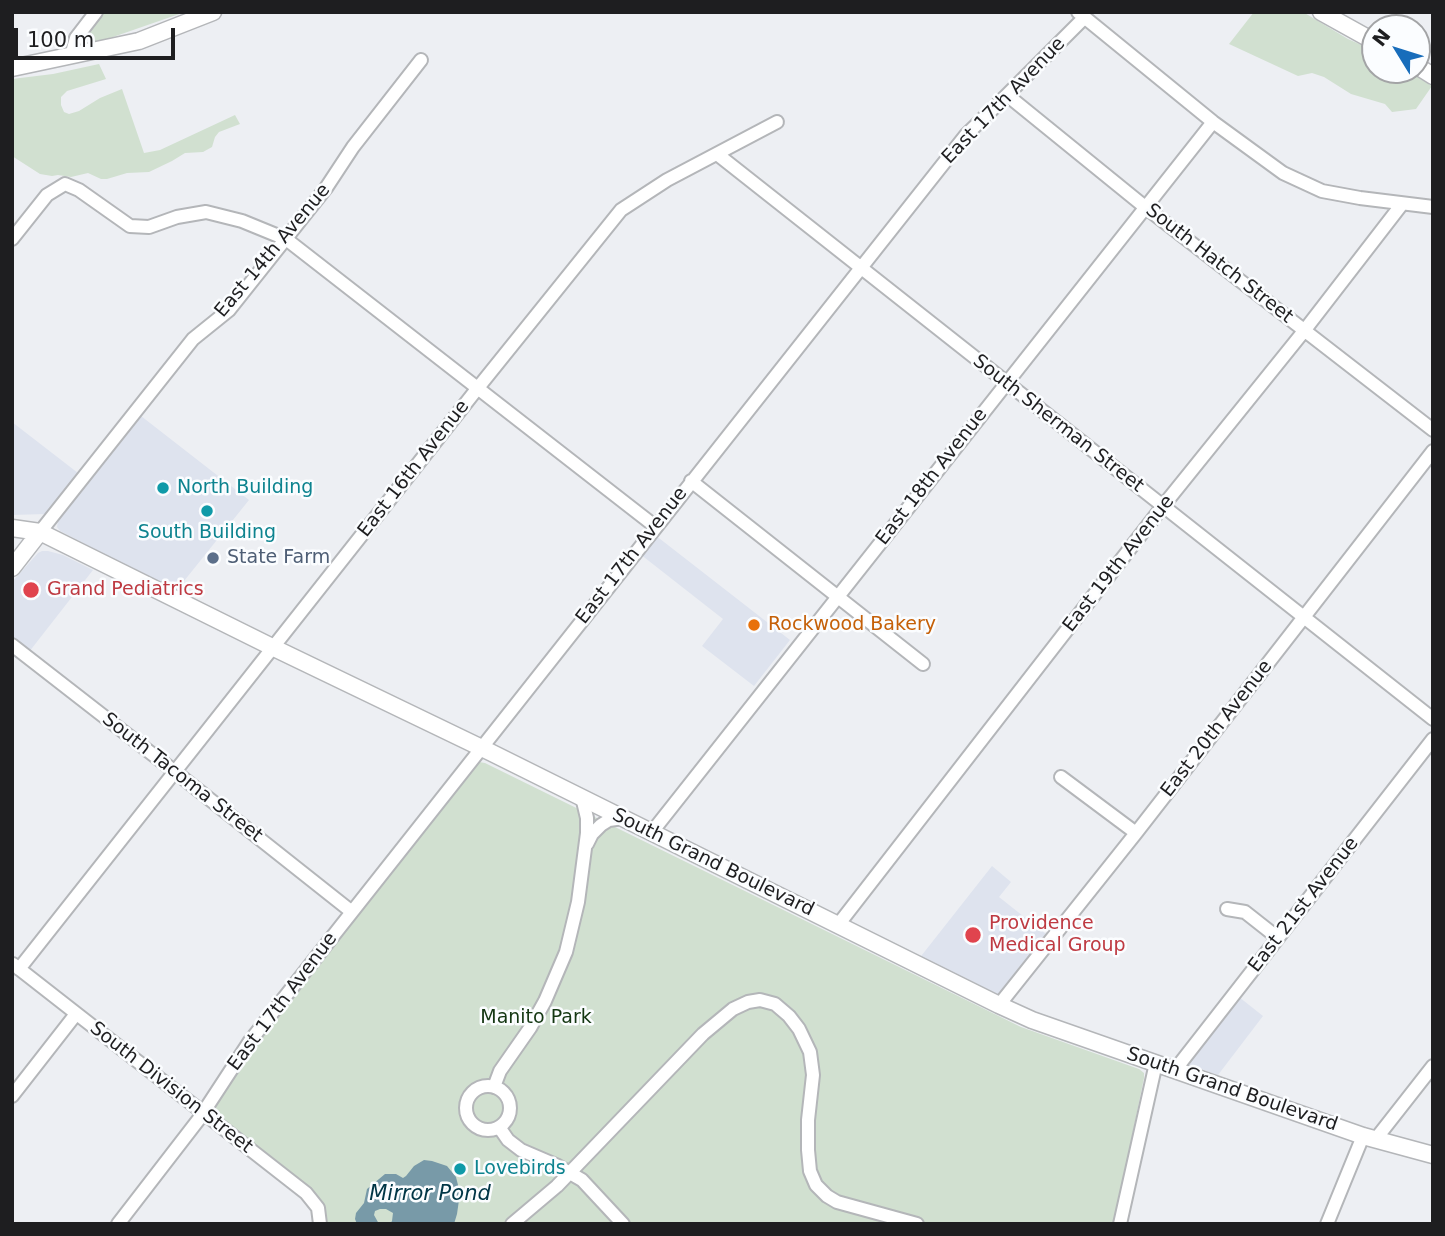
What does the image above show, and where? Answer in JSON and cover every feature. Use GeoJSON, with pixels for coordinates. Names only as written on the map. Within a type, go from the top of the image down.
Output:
{"type":"FeatureCollection","features":[{"type":"Feature","properties":{"kind":"main road"},"geometry":{"type":"LineString","coordinates":[[1321,12],[1361,34]]}},
{"type":"Feature","properties":{"kind":"main road"},"geometry":{"type":"LineString","coordinates":[[12,68],[139,41],[209,13]]}},
{"type":"Feature","properties":{"kind":"main road","name":"South Grand Boulevard"},"geometry":{"type":"LineString","coordinates":[[12,528],[40,532],[1032,1020],[1369,1138],[1433,1156]]}},
{"type":"Feature","properties":{"kind":"main road","name":"East 14th Avenue"},"geometry":{"type":"LineString","coordinates":[[12,568],[40,532]]}},
{"type":"Feature","properties":{"kind":"street"},"geometry":{"type":"LineString","coordinates":[[71,56],[76,38],[96,12]]}},
{"type":"Feature","properties":{"kind":"street"},"geometry":{"type":"LineString","coordinates":[[1081,15],[1213,122],[1283,173],[1322,191],[1433,207]]}},
{"type":"Feature","properties":{"kind":"street","name":"East 17th Avenue"},"geometry":{"type":"LineString","coordinates":[[118,1224],[203,1113],[250,1041],[860,268],[966,135],[1081,15]]}},
{"type":"Feature","properties":{"kind":"street","name":"East 14th Avenue"},"geometry":{"type":"LineString","coordinates":[[40,532],[192,340],[229,310],[327,188],[353,147],[421,61]]}},
{"type":"Feature","properties":{"kind":"street","name":"South Hatch Street"},"geometry":{"type":"LineString","coordinates":[[1007,95],[1145,207],[1433,430]]}},
{"type":"Feature","properties":{"kind":"street","name":"East 16th Avenue"},"geometry":{"type":"LineString","coordinates":[[16,967],[621,210],[667,180],[777,122]]}},
{"type":"Feature","properties":{"kind":"street","name":"East 18th Avenue"},"geometry":{"type":"LineString","coordinates":[[652,832],[1213,122]]}},
{"type":"Feature","properties":{"kind":"street","name":"South Sherman Street"},"geometry":{"type":"LineString","coordinates":[[717,154],[1433,719]]}},
{"type":"Feature","properties":{"kind":"street"},"geometry":{"type":"LineString","coordinates":[[12,239],[47,195],[65,184],[79,190],[130,226],[149,227],[177,217],[206,212],[242,221],[286,239],[656,527]]}},
{"type":"Feature","properties":{"kind":"street","name":"East 19th Avenue"},"geometry":{"type":"LineString","coordinates":[[838,925],[1163,506],[1402,204]]}},
{"type":"Feature","properties":{"kind":"street","name":"East 20th Avenue"},"geometry":{"type":"LineString","coordinates":[[999,1005],[1433,451]]}},
{"type":"Feature","properties":{"kind":"street"},"geometry":{"type":"LineString","coordinates":[[691,481],[923,664]]}},
{"type":"Feature","properties":{"kind":"street","name":"South Tacoma Street"},"geometry":{"type":"LineString","coordinates":[[12,645],[352,912]]}},
{"type":"Feature","properties":{"kind":"street","name":"East 21st Avenue"},"geometry":{"type":"LineString","coordinates":[[1175,1070],[1433,739]]}},
{"type":"Feature","properties":{"kind":"street"},"geometry":{"type":"LineString","coordinates":[[1061,777],[1136,833]]}},
{"type":"Feature","properties":{"kind":"street"},"geometry":{"type":"LineString","coordinates":[[494,1087],[500,1071],[538,1015],[562,963],[575,916],[585,848],[587,820],[582,797]]}},
{"type":"Feature","properties":{"kind":"street"},"geometry":{"type":"LineString","coordinates":[[585,848],[592,834],[601,825],[609,820],[623,818]]}},
{"type":"Feature","properties":{"kind":"street"},"geometry":{"type":"LineString","coordinates":[[1227,909],[1245,912],[1278,938]]}},
{"type":"Feature","properties":{"kind":"street","name":"South Division Street"},"geometry":{"type":"LineString","coordinates":[[16,967],[309,1196],[318,1208],[320,1221]]}},
{"type":"Feature","properties":{"kind":"street"},"geometry":{"type":"LineString","coordinates":[[512,1224],[545,1197],[694,1042],[733,1009],[754,1000],[765,1000],[780,1008],[804,1037],[810,1052],[813,1075],[808,1150],[814,1182],[822,1192],[837,1202],[917,1224]]}},
{"type":"Feature","properties":{"kind":"street"},"geometry":{"type":"LineString","coordinates":[[12,1096],[76,1014]]}},
{"type":"Feature","properties":{"kind":"street"},"geometry":{"type":"LineString","coordinates":[[1120,1224],[1156,1063]]}},
{"type":"Feature","properties":{"kind":"street"},"geometry":{"type":"LineString","coordinates":[[1327,1224],[1369,1138],[1433,1066]]}},
{"type":"Feature","properties":{"kind":"street"},"geometry":{"type":"LineString","coordinates":[[482,1087],[494,1087],[504,1094],[509,1105],[507,1117],[499,1126],[481,1129],[471,1122],[466,1112],[471,1094],[482,1087]]}},
{"type":"Feature","properties":{"kind":"street"},"geometry":{"type":"LineString","coordinates":[[499,1126],[508,1140],[520,1150],[570,1172],[623,1224]]}},
{"type":"Feature","properties":{"kind":"shaded area"},"geometry":{"type":"Polygon","coordinates":[[[141,416],[249,500],[176,591],[60,531],[57,527],[58,521],[141,416]]]}},
{"type":"Feature","properties":{"kind":"shaded area"},"geometry":{"type":"Polygon","coordinates":[[[12,422],[78,473],[46,514],[12,515],[12,422]]]}},
{"type":"Feature","properties":{"kind":"shaded area"},"geometry":{"type":"Polygon","coordinates":[[[655,535],[790,640],[754,686],[702,646],[723,619],[640,554],[655,535]]]}},
{"type":"Feature","properties":{"kind":"shaded area"},"geometry":{"type":"Polygon","coordinates":[[[42,551],[63,555],[93,570],[29,652],[12,638],[12,582],[42,551]]]}},
{"type":"Feature","properties":{"kind":"shaded area"},"geometry":{"type":"Polygon","coordinates":[[[992,866],[1011,882],[999,897],[1056,942],[1011,1001],[918,960],[992,866]]]}},
{"type":"Feature","properties":{"kind":"shaded area"},"geometry":{"type":"Polygon","coordinates":[[[1239,997],[1263,1016],[1218,1075],[1187,1064],[1239,997]]]}},
{"type":"Feature","properties":{"kind":"green space"},"geometry":{"type":"Polygon","coordinates":[[[103,12],[185,12],[92,43],[87,37],[88,31],[103,12]]]}},
{"type":"Feature","properties":{"kind":"green space"},"geometry":{"type":"Polygon","coordinates":[[[1254,12],[1303,12],[1361,45],[1361,84],[1432,86],[1416,109],[1392,112],[1385,104],[1351,94],[1324,77],[1312,73],[1298,76],[1229,44],[1254,12]]]}},
{"type":"Feature","properties":{"kind":"green space"},"geometry":{"type":"Polygon","coordinates":[[[99,64],[106,79],[67,91],[61,97],[64,112],[69,114],[79,111],[122,89],[144,153],[160,150],[235,115],[240,124],[219,132],[212,147],[203,152],[185,153],[149,172],[127,173],[107,179],[88,173],[71,177],[40,174],[12,156],[12,79],[99,64]]]}},
{"type":"Feature","properties":{"kind":"green space","name":"Manito Park"},"geometry":{"type":"Polygon","coordinates":[[[479,762],[1021,1027],[1139,1069],[1144,1073],[1144,1078],[1114,1224],[326,1224],[325,1211],[320,1202],[212,1112],[250,1051],[479,762]]]}},
{"type":"Feature","properties":{"kind":"water","name":"Mirror Pond"},"geometry":{"type":"Polygon","coordinates":[[[424,1160],[447,1166],[456,1177],[460,1193],[454,1224],[390,1224],[393,1213],[380,1209],[375,1211],[374,1215],[379,1224],[357,1224],[356,1213],[364,1203],[367,1189],[385,1174],[396,1174],[403,1178],[424,1160]]]}},
{"type":"Feature","properties":{"kind":"place","name":"North Building"},"geometry":{"type":"Point","coordinates":[163,488]}},
{"type":"Feature","properties":{"kind":"place","name":"South Building"},"geometry":{"type":"Point","coordinates":[207,511]}},
{"type":"Feature","properties":{"kind":"place","name":"State Farm"},"geometry":{"type":"Point","coordinates":[213,558]}},
{"type":"Feature","properties":{"kind":"place","name":"Grand Pediatrics"},"geometry":{"type":"Point","coordinates":[31,590]}},
{"type":"Feature","properties":{"kind":"place","name":"Rockwood Bakery"},"geometry":{"type":"Point","coordinates":[754,625]}},
{"type":"Feature","properties":{"kind":"place","name":"Providence Medical Group"},"geometry":{"type":"Point","coordinates":[973,935]}},
{"type":"Feature","properties":{"kind":"place","name":"Lovebirds"},"geometry":{"type":"Point","coordinates":[460,1169]}}]}
